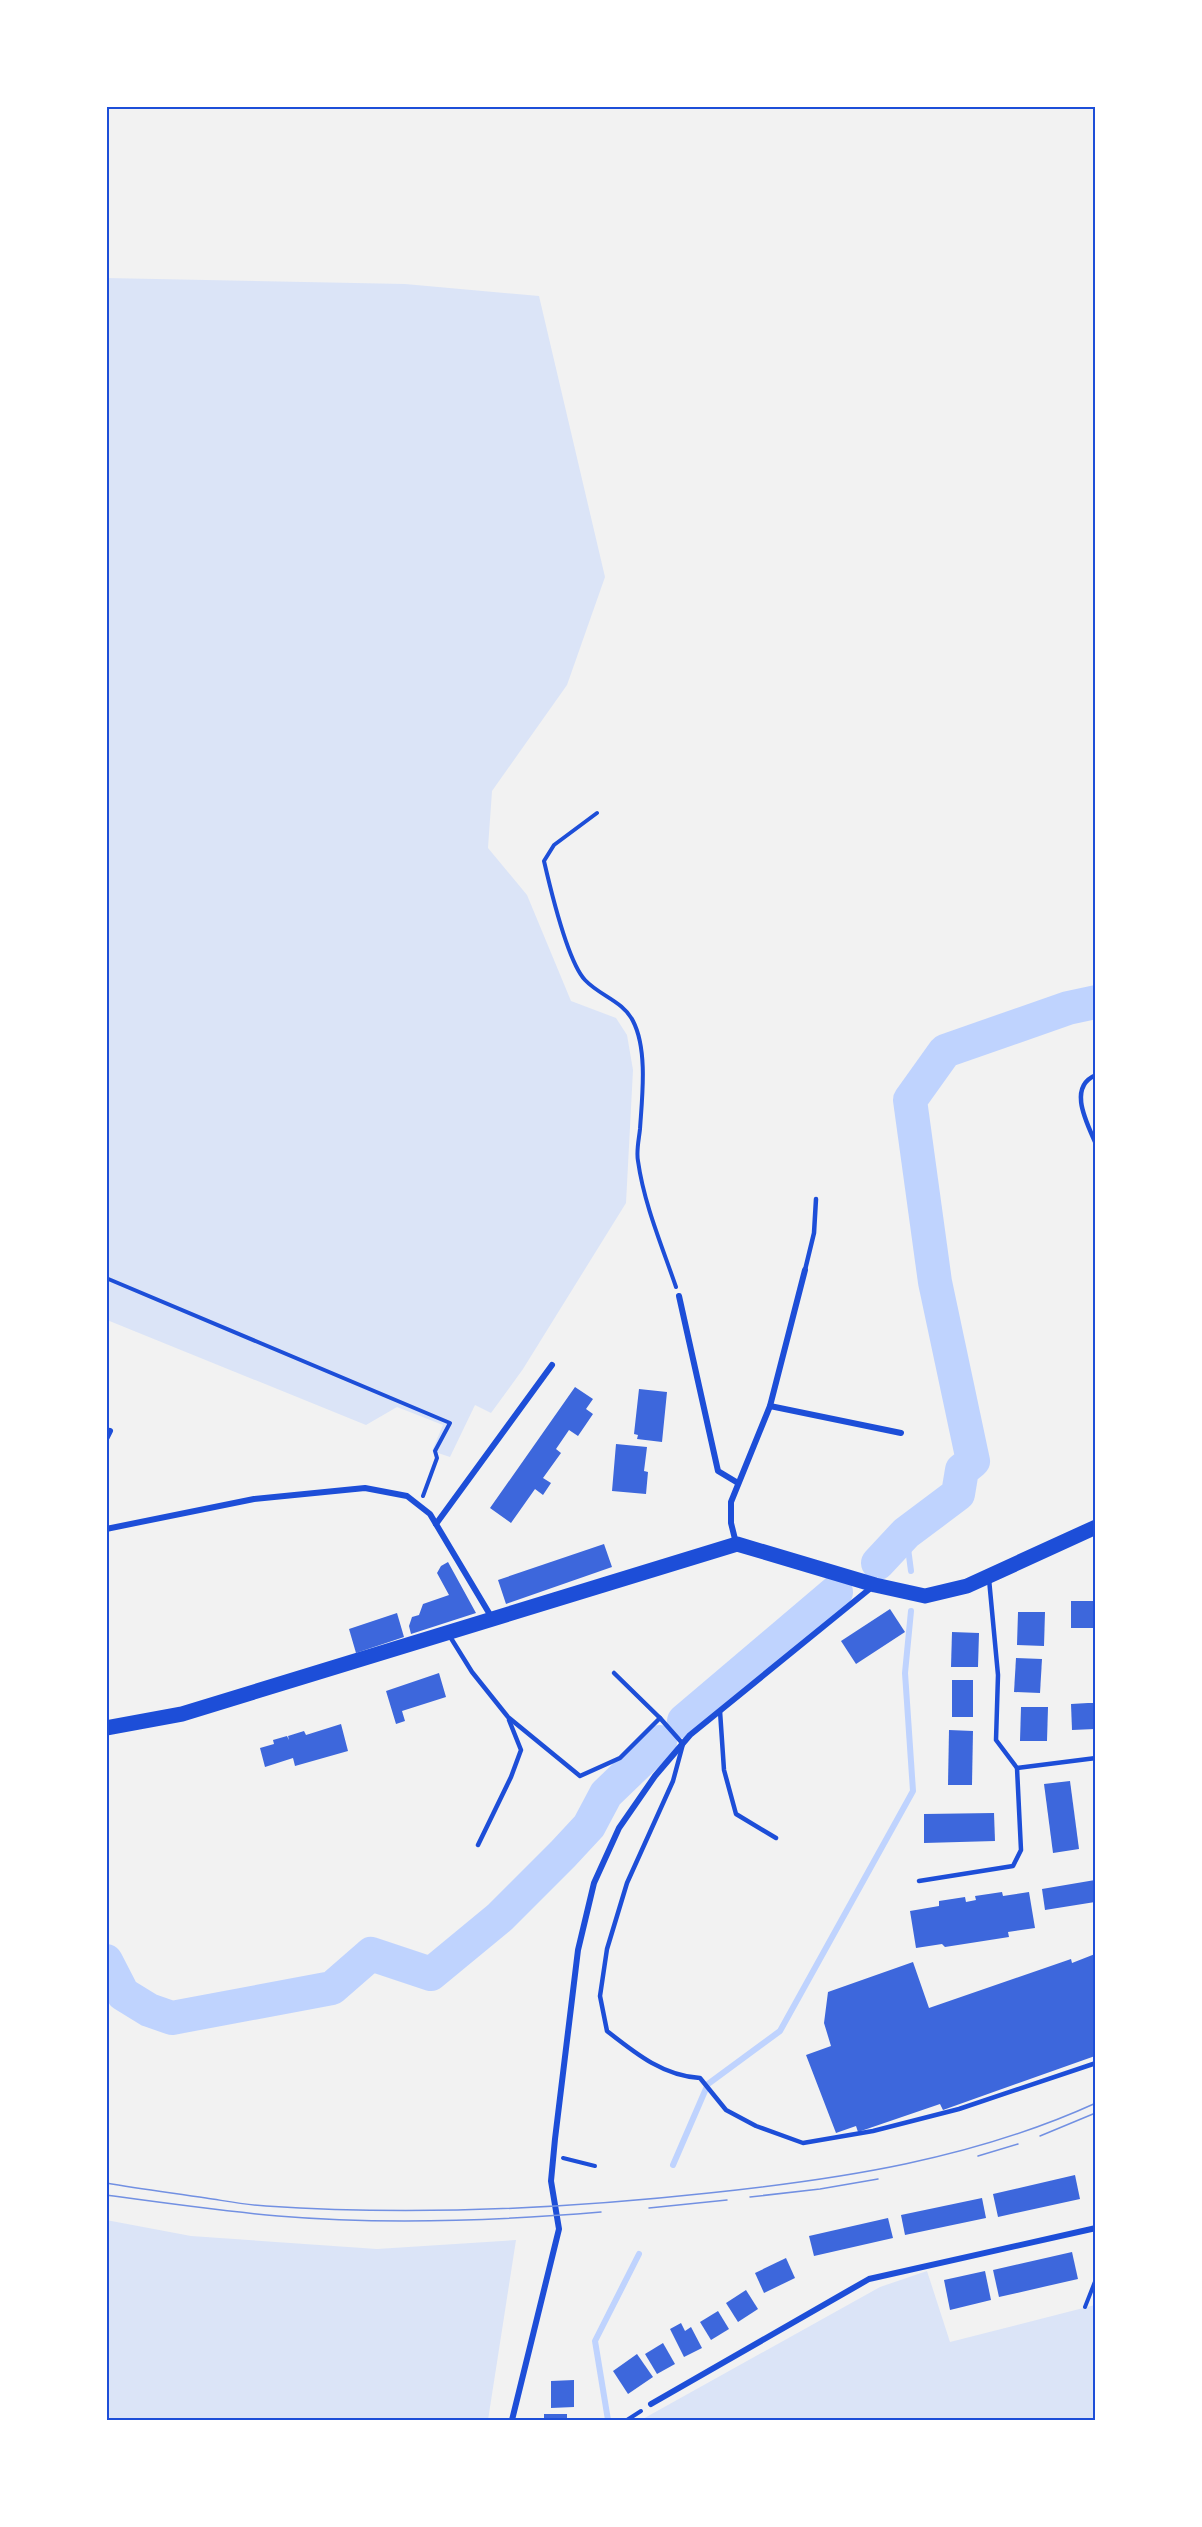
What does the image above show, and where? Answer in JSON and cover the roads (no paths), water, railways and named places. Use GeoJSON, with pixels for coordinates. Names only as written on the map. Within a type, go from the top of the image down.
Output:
{"type":"FeatureCollection","features":[{"type":"Feature","properties":{"kind":"main road"},"geometry":{"type":"LineString","coordinates":[[106,1728],[182,1714],[736,1544],[875,1585],[925,1596],[967,1586],[1095,1527]]}},
{"type":"Feature","properties":{"kind":"street"},"geometry":{"type":"LineString","coordinates":[[736,1544],[730,1523],[731,1502],[770,1406],[805,1270]]}},
{"type":"Feature","properties":{"kind":"street"},"geometry":{"type":"LineString","coordinates":[[679,1296],[718,1471],[738,1483]]}},
{"type":"Feature","properties":{"kind":"street"},"geometry":{"type":"LineString","coordinates":[[436,1524],[552,1365]]}},
{"type":"Feature","properties":{"kind":"street"},"geometry":{"type":"LineString","coordinates":[[770,1406],[901,1433]]}},
{"type":"Feature","properties":{"kind":"street"},"geometry":{"type":"LineString","coordinates":[[106,1439],[110,1431]]}},
{"type":"Feature","properties":{"kind":"street"},"geometry":{"type":"LineString","coordinates":[[106,1529],[254,1499],[365,1488],[407,1496],[430,1514],[492,1619]]}},
{"type":"Feature","properties":{"kind":"street"},"geometry":{"type":"LineString","coordinates":[[512,2421],[559,2229],[551,2181],[578,1950],[594,1884],[619,1828],[655,1776],[683,1744],[720,1711],[875,1585]]}},
{"type":"Feature","properties":{"kind":"street"},"geometry":{"type":"LineString","coordinates":[[651,2404],[869,2280],[1095,2229]]}},
{"type":"Feature","properties":{"kind":"lane"},"geometry":{"type":"LineString","coordinates":[[1095,1075],[1084,1081],[1080,1090],[1084,1113],[1095,1144]]}},
{"type":"Feature","properties":{"kind":"lane"},"geometry":{"type":"LineString","coordinates":[[805,1270],[814,1233],[816,1199]]}},
{"type":"Feature","properties":{"kind":"lane"},"geometry":{"type":"LineString","coordinates":[[920,1881],[1013,1866],[1021,1850],[1017,1768],[996,1740],[998,1675],[989,1577]]}},
{"type":"Feature","properties":{"kind":"lane"},"geometry":{"type":"LineString","coordinates":[[447,1632],[472,1672],[508,1717],[580,1776],[620,1758],[660,1718]]}},
{"type":"Feature","properties":{"kind":"lane"},"geometry":{"type":"LineString","coordinates":[[614,1673],[683,1744],[673,1781],[627,1883],[607,1949],[600,1996],[607,2031],[646,2062],[690,2078],[700,2078],[726,2110],[756,2127],[803,2143],[873,2131],[959,2109],[1095,2063]]}},
{"type":"Feature","properties":{"kind":"lane"},"geometry":{"type":"LineString","coordinates":[[720,1711],[724,1770],[736,1814],[776,1838]]}},
{"type":"Feature","properties":{"kind":"lane"},"geometry":{"type":"LineString","coordinates":[[478,1845],[511,1777],[521,1750],[508,1717]]}},
{"type":"Feature","properties":{"kind":"lane"},"geometry":{"type":"LineString","coordinates":[[1017,1768],[1095,1758]]}},
{"type":"Feature","properties":{"kind":"waterway"},"geometry":{"type":"LineString","coordinates":[[878,1563],[906,1533],[958,1494],[962,1470],[973,1461],[935,1282],[910,1100],[945,1051],[1068,1008],[1096,1002]]}},
{"type":"Feature","properties":{"kind":"waterway"},"geometry":{"type":"LineString","coordinates":[[906,1533],[911,1571]]}},
{"type":"Feature","properties":{"kind":"waterway"},"geometry":{"type":"LineString","coordinates":[[684,1721],[836,1592]]}},
{"type":"Feature","properties":{"kind":"waterway"},"geometry":{"type":"LineString","coordinates":[[673,2165],[708,2084],[780,2031],[913,1791],[905,1673],[911,1611]]}},
{"type":"Feature","properties":{"kind":"waterway"},"geometry":{"type":"LineString","coordinates":[[106,1961],[123,1994],[149,2010],[172,2018],[332,1988],[371,1954],[431,1974],[500,1917],[563,1854],[589,1826],[606,1794],[660,1742]]}},
{"type":"Feature","properties":{"kind":"waterway"},"geometry":{"type":"LineString","coordinates":[[608,2420],[595,2341],[639,2254]]}},
{"type":"Feature","properties":{"kind":"tram line"},"geometry":{"type":"LineString","coordinates":[[106,2183],[251,2205],[321,2209],[488,2209],[654,2199],[808,2181],[906,2164],[1002,2139],[1096,2103]]}},
{"type":"Feature","properties":{"kind":"tram line"},"geometry":{"type":"LineString","coordinates":[[1040,2136],[1093,2114]]}},
{"type":"Feature","properties":{"kind":"tram line"},"geometry":{"type":"LineString","coordinates":[[978,2156],[1018,2144]]}},
{"type":"Feature","properties":{"kind":"tram line"},"geometry":{"type":"LineString","coordinates":[[750,2197],[820,2189],[878,2179]]}},
{"type":"Feature","properties":{"kind":"tram line"},"geometry":{"type":"LineString","coordinates":[[106,2195],[192,2207],[318,2219],[480,2220],[601,2212]]}},
{"type":"Feature","properties":{"kind":"tram line"},"geometry":{"type":"LineString","coordinates":[[649,2208],[727,2200]]}}]}
